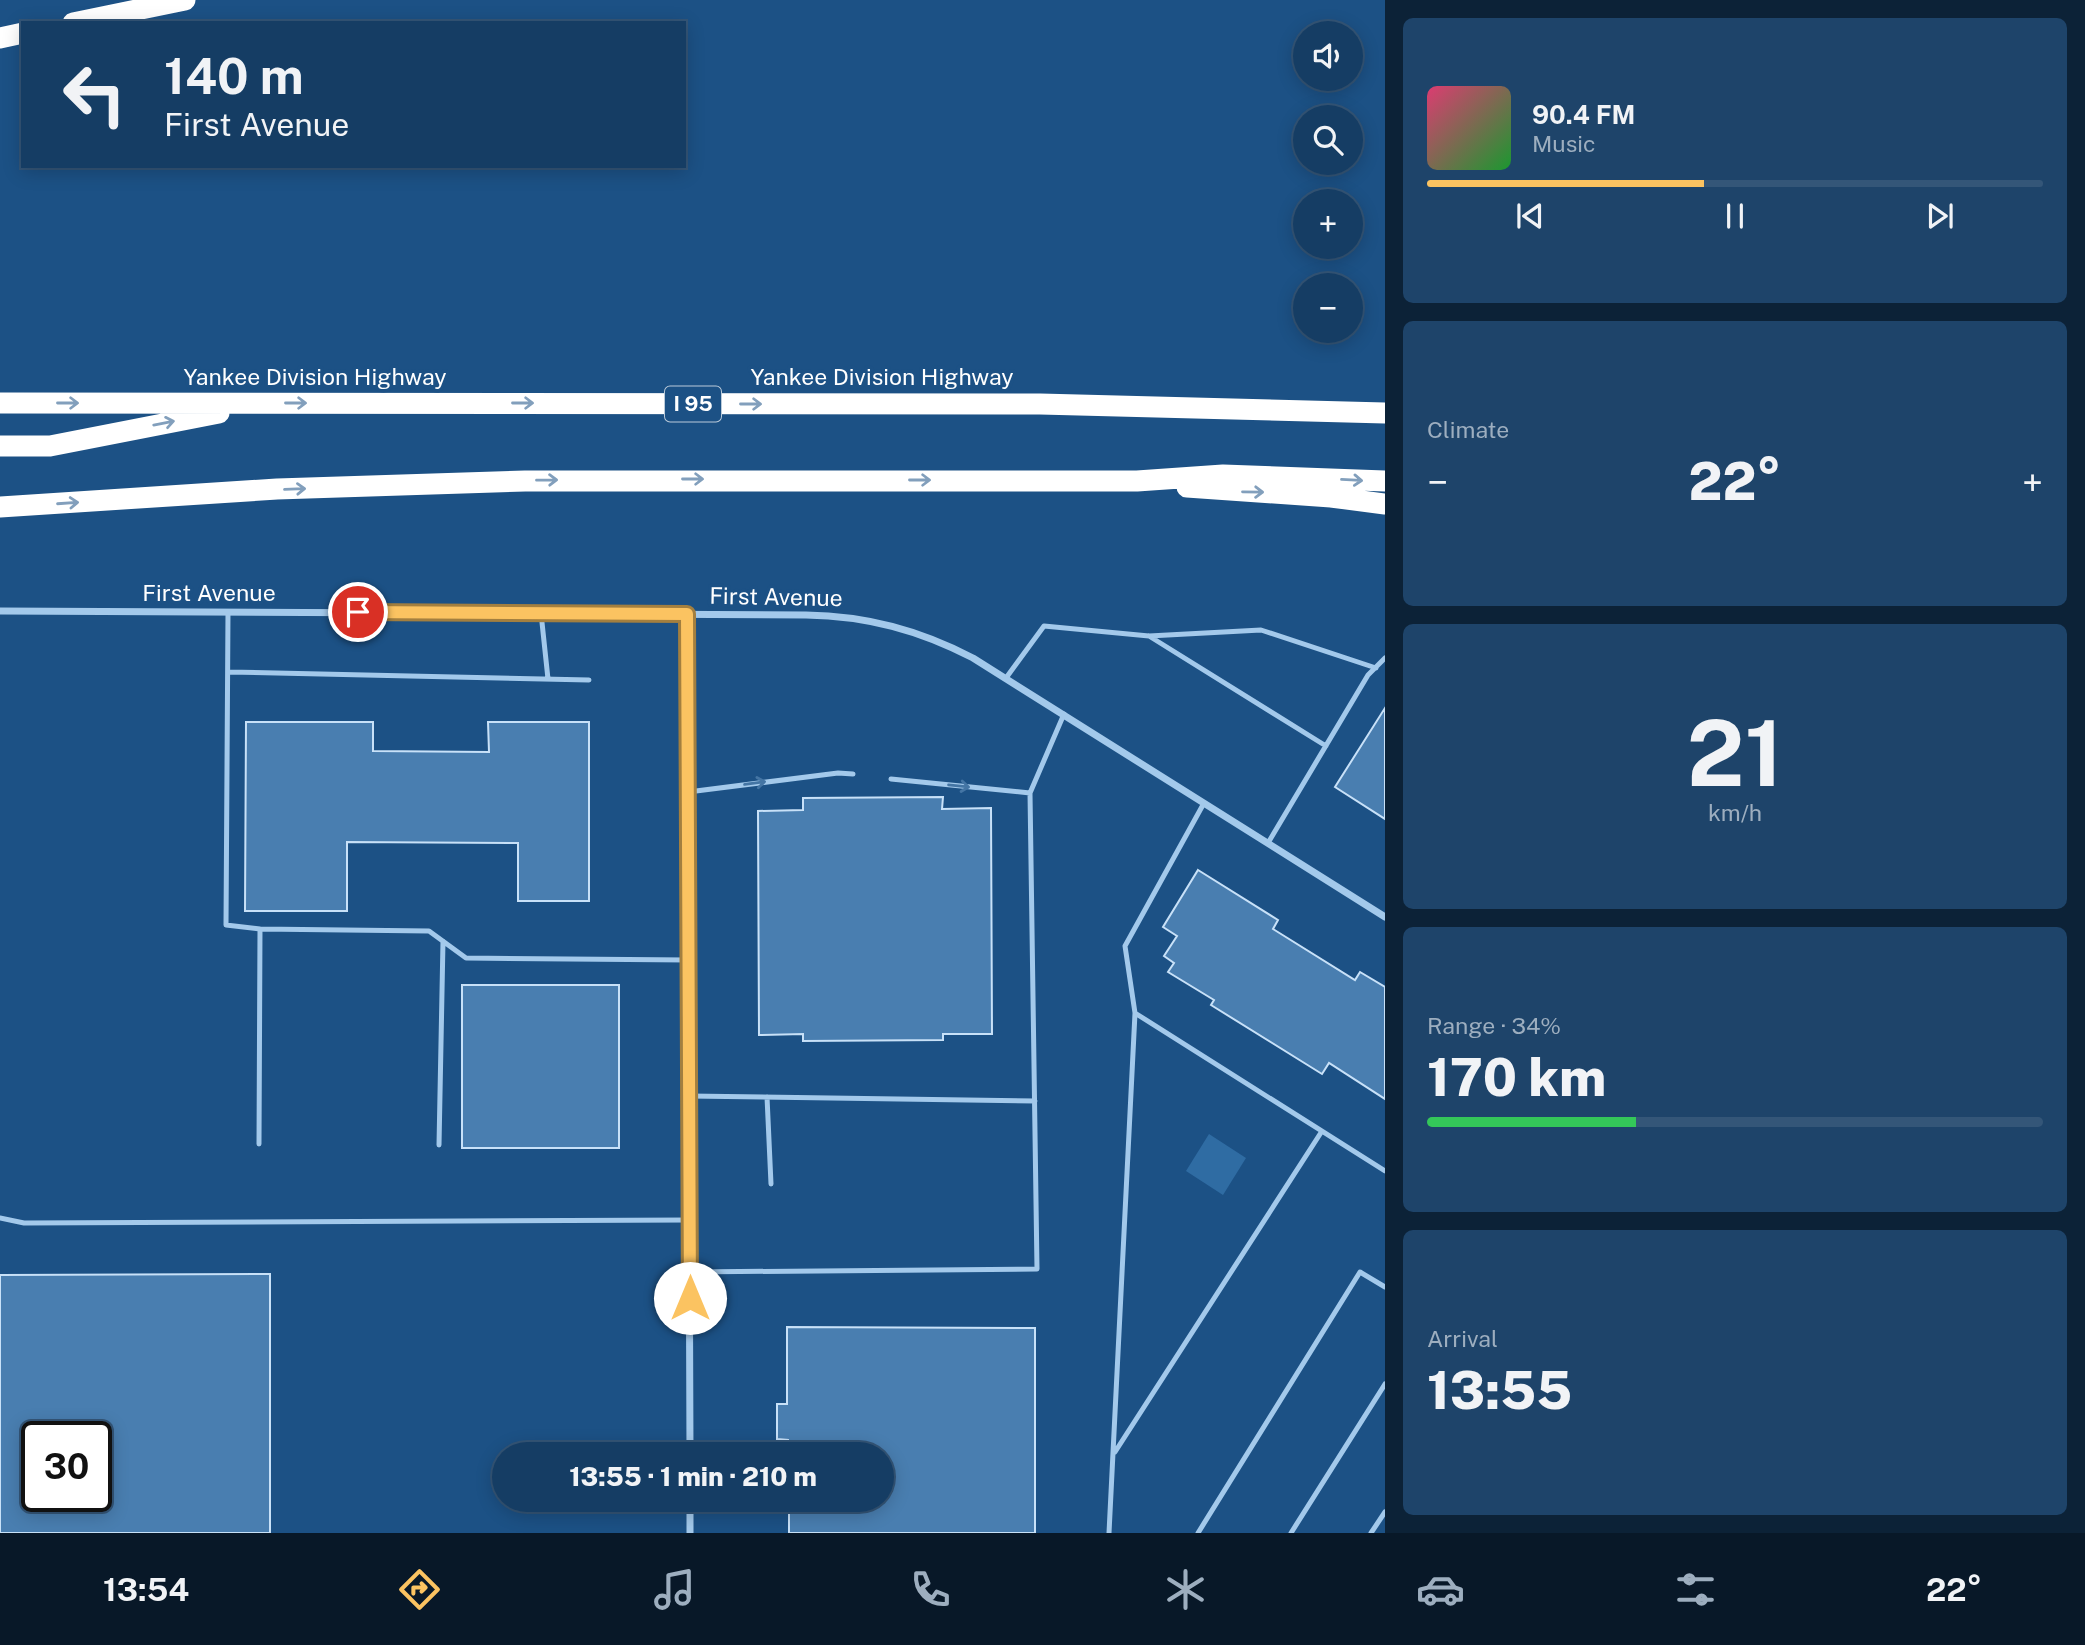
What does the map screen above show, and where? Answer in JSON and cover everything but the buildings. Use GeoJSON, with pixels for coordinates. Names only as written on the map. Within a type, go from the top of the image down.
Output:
{"type":"FeatureCollection","features":[{"type":"Feature","properties":{"kind":"highway"},"geometry":{"type":"LineString","coordinates":[[83,21],[185,0]]}},
{"type":"Feature","properties":{"kind":"highway"},"geometry":{"type":"LineString","coordinates":[[0,37],[21,33]]}},
{"type":"Feature","properties":{"kind":"highway","name":"Yankee Division Highway"},"geometry":{"type":"LineString","coordinates":[[0,403],[1040,404],[1385,413]]}},
{"type":"Feature","properties":{"kind":"highway"},"geometry":{"type":"LineString","coordinates":[[0,446],[50,446],[266,403]]}},
{"type":"Feature","properties":{"kind":"highway"},"geometry":{"type":"LineString","coordinates":[[0,507],[276,489],[501,481],[1137,481],[1223,475],[1385,481]]}},
{"type":"Feature","properties":{"kind":"highway"},"geometry":{"type":"LineString","coordinates":[[1137,481],[1385,504]]}},
{"type":"Feature","properties":{"kind":"street","name":"First Avenue"},"geometry":{"type":"LineString","coordinates":[[0,611],[687,614],[834,616],[883,623],[950,646],[1006,678],[1385,917]]}},
{"type":"Feature","properties":{"kind":"street"},"geometry":{"type":"LineString","coordinates":[[687,614],[690,1442]]}},
{"type":"Feature","properties":{"kind":"street"},"geometry":{"type":"LineString","coordinates":[[690,1512],[690,1533]]}},
{"type":"Feature","properties":{"kind":"lane"},"geometry":{"type":"LineString","coordinates":[[228,612],[226,925],[260,929],[429,931],[466,958],[688,960]]}},
{"type":"Feature","properties":{"kind":"lane"},"geometry":{"type":"LineString","coordinates":[[541,613],[548,679]]}},
{"type":"Feature","properties":{"kind":"lane"},"geometry":{"type":"LineString","coordinates":[[1006,678],[1044,626],[1149,636],[1261,629],[1376,668]]}},
{"type":"Feature","properties":{"kind":"lane"},"geometry":{"type":"LineString","coordinates":[[1149,636],[1326,746]]}},
{"type":"Feature","properties":{"kind":"lane"},"geometry":{"type":"LineString","coordinates":[[1268,843],[1326,746],[1385,658]]}},
{"type":"Feature","properties":{"kind":"lane"},"geometry":{"type":"LineString","coordinates":[[228,672],[589,680]]}},
{"type":"Feature","properties":{"kind":"lane"},"geometry":{"type":"LineString","coordinates":[[690,1272],[1037,1269],[1030,793],[1063,714]]}},
{"type":"Feature","properties":{"kind":"lane"},"geometry":{"type":"LineString","coordinates":[[688,792],[838,772],[853,774]]}},
{"type":"Feature","properties":{"kind":"lane"},"geometry":{"type":"LineString","coordinates":[[891,779],[1030,793]]}},
{"type":"Feature","properties":{"kind":"lane"},"geometry":{"type":"LineString","coordinates":[[1109,1533],[1135,1013],[1125,946],[1204,803]]}},
{"type":"Feature","properties":{"kind":"lane"},"geometry":{"type":"LineString","coordinates":[[258,1144],[260,929]]}},
{"type":"Feature","properties":{"kind":"lane"},"geometry":{"type":"LineString","coordinates":[[439,1145],[443,941]]}},
{"type":"Feature","properties":{"kind":"lane"},"geometry":{"type":"LineString","coordinates":[[1135,1013],[1385,1171]]}},
{"type":"Feature","properties":{"kind":"lane"},"geometry":{"type":"LineString","coordinates":[[689,1096],[1035,1101]]}},
{"type":"Feature","properties":{"kind":"lane"},"geometry":{"type":"LineString","coordinates":[[767,1097],[771,1184]]}},
{"type":"Feature","properties":{"kind":"lane"},"geometry":{"type":"LineString","coordinates":[[1114,1454],[1322,1131]]}},
{"type":"Feature","properties":{"kind":"lane"},"geometry":{"type":"LineString","coordinates":[[0,1218],[24,1223],[689,1220]]}},
{"type":"Feature","properties":{"kind":"lane"},"geometry":{"type":"LineString","coordinates":[[1198,1533],[1360,1272],[1385,1287]]}},
{"type":"Feature","properties":{"kind":"lane"},"geometry":{"type":"LineString","coordinates":[[1291,1533],[1385,1384]]}},
{"type":"Feature","properties":{"kind":"lane"},"geometry":{"type":"LineString","coordinates":[[1371,1533],[1385,1512]]}},
{"type":"Feature","properties":{"kind":"shaded area"},"geometry":{"type":"Polygon","coordinates":[[[1209,1134],[1246,1158],[1223,1195],[1186,1171],[1209,1134]]]}},
{"type":"Feature","properties":{"kind":"route"},"geometry":{"type":"LineString","coordinates":[[358,612],[687,614],[690,1298]]}}]}
